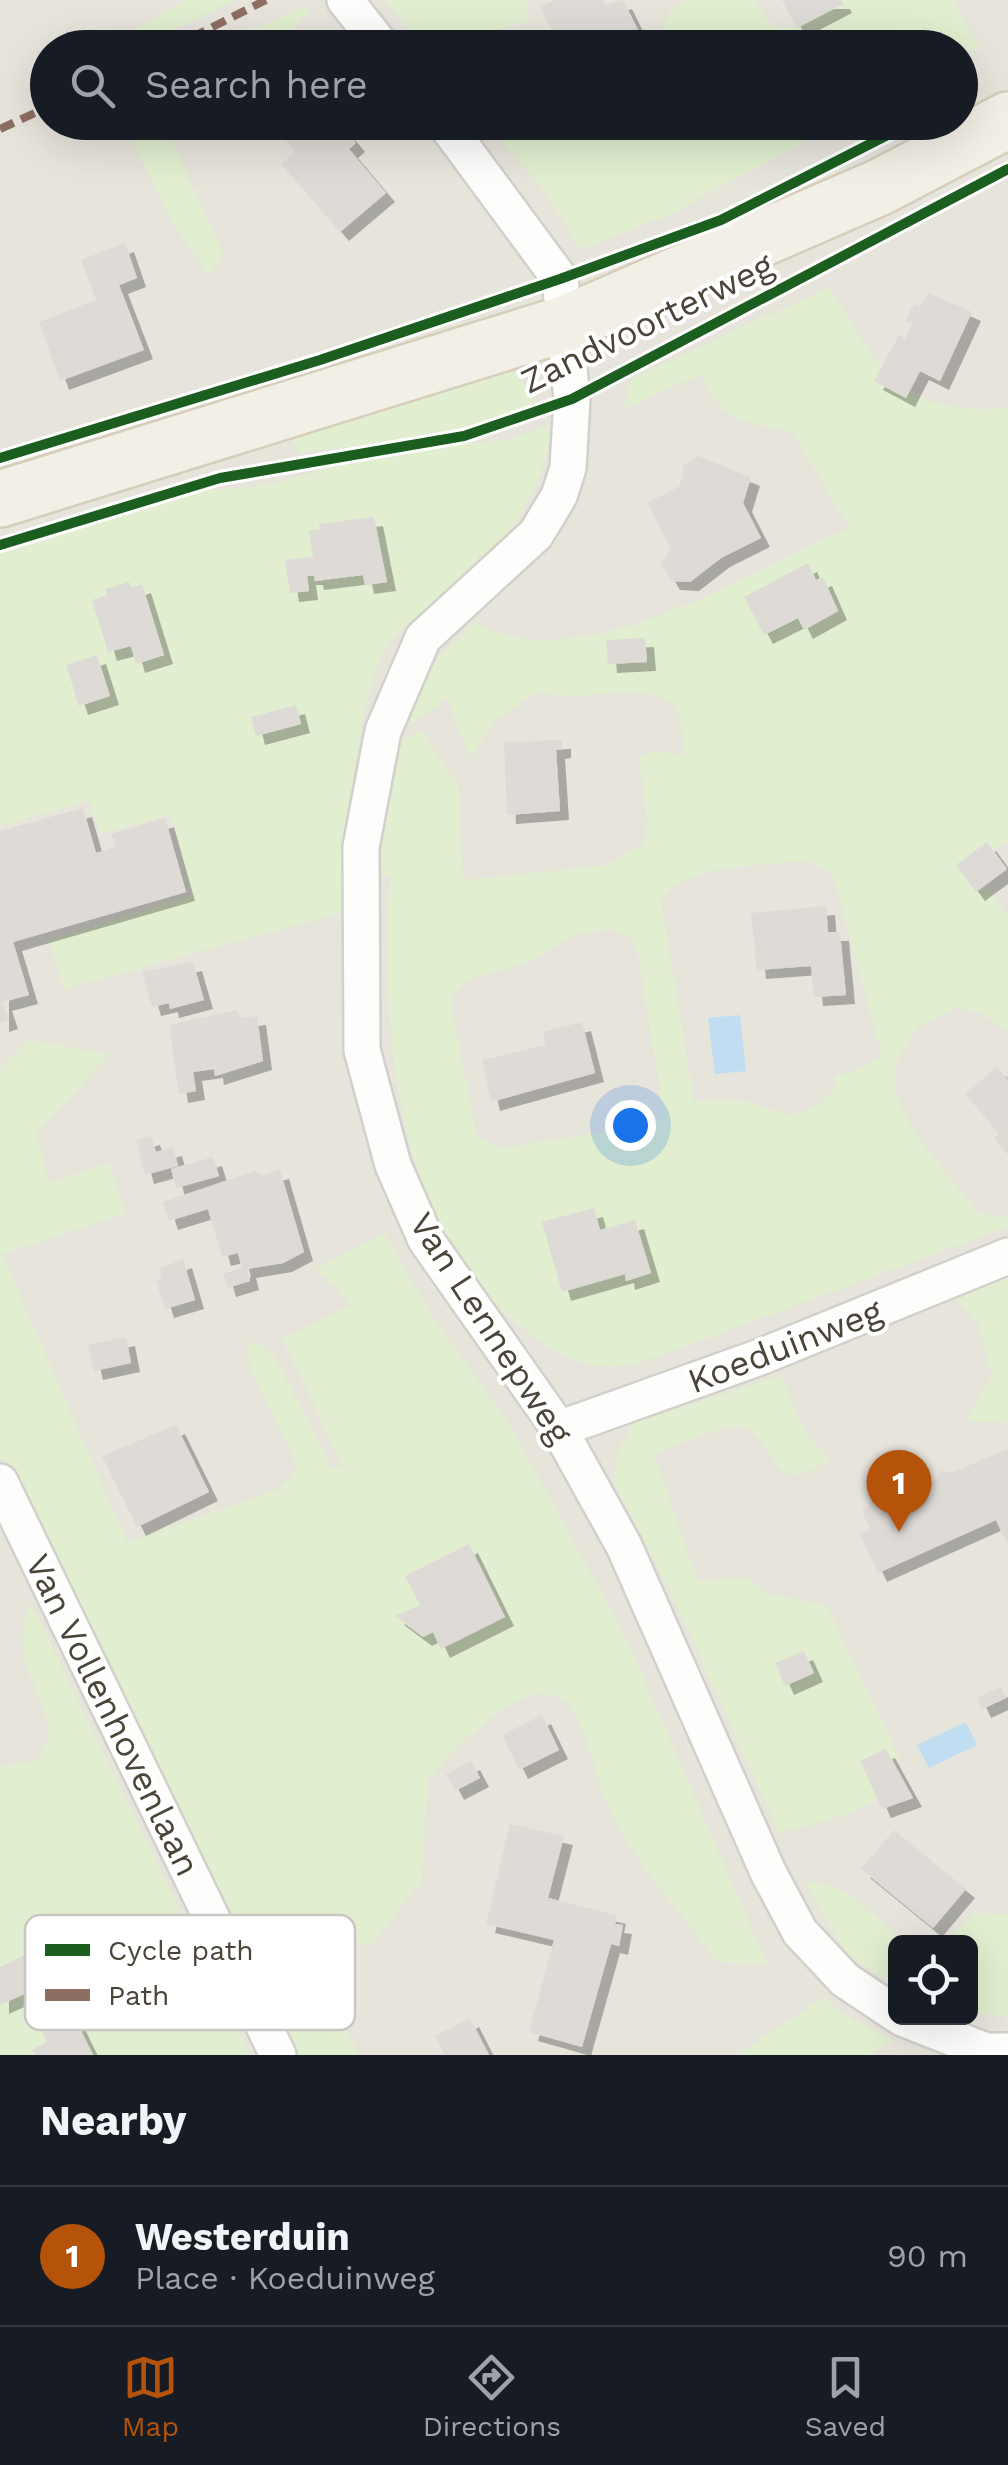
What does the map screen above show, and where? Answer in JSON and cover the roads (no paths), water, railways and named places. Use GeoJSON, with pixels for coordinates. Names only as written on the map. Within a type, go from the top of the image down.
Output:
{"type":"FeatureCollection","features":[{"type":"Feature","properties":{"kind":"main road","name":"Zandvoorterweg"},"geometry":{"type":"LineString","coordinates":[[978,136],[1008,120]]}},
{"type":"Feature","properties":{"kind":"main road","name":"Zandvoorterweg"},"geometry":{"type":"LineString","coordinates":[[0,498],[567,322],[880,187],[970,140]]}},
{"type":"Feature","properties":{"kind":"street"},"geometry":{"type":"LineString","coordinates":[[345,0],[369,30]]}},
{"type":"Feature","properties":{"kind":"street","name":"Van Lennepweg"},"geometry":{"type":"LineString","coordinates":[[457,140],[560,279],[572,399],[568,468],[559,496],[536,534],[423,638],[383,731],[360,847],[362,1050],[393,1165],[426,1240],[559,1429],[624,1546],[768,1872],[800,1932],[845,1980],[888,2009]]}},
{"type":"Feature","properties":{"kind":"street","name":"Koeduinweg"},"geometry":{"type":"LineString","coordinates":[[559,1429],[760,1357],[1008,1256]]}},
{"type":"Feature","properties":{"kind":"street","name":"Van Vollenhovenlaan"},"geometry":{"type":"LineString","coordinates":[[0,1482],[210,1915]]}},
{"type":"Feature","properties":{"kind":"street","name":"Van Lennepweg"},"geometry":{"type":"LineString","coordinates":[[921,2025],[986,2051],[1008,2050]]}},
{"type":"Feature","properties":{"kind":"street","name":"Van Vollenhovenlaan"},"geometry":{"type":"LineString","coordinates":[[266,2030],[278,2055]]}},
{"type":"Feature","properties":{"kind":"water"},"geometry":{"type":"Polygon","coordinates":[[[740,1015],[746,1071],[715,1074],[708,1018],[740,1015]]]}},
{"type":"Feature","properties":{"kind":"water"},"geometry":{"type":"Polygon","coordinates":[[[966,1722],[977,1745],[929,1768],[917,1745],[966,1722]]]}},
{"type":"Feature","properties":{"kind":"place","name":"Westerduin"},"geometry":{"type":"Point","coordinates":[899,1532]}}]}
